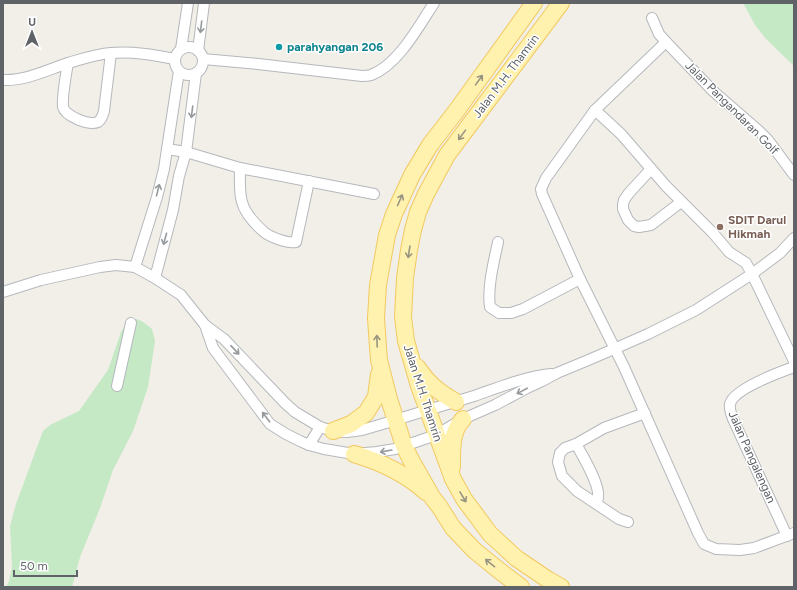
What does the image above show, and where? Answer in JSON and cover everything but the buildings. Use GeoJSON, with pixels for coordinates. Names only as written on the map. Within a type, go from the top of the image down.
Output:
{"type":"FeatureCollection","features":[{"type":"Feature","properties":{"kind":"main road","name":"Jalan M.H. Thamrin"},"geometry":{"type":"LineString","coordinates":[[521,587],[500,572],[474,550],[453,528],[432,497],[404,446],[388,399],[378,348],[376,318],[378,284],[387,235],[394,214],[412,176],[430,145],[534,3]]}},
{"type":"Feature","properties":{"kind":"main road","name":"Jalan M.H. Thamrin"},"geometry":{"type":"LineString","coordinates":[[560,3],[448,155],[426,194],[418,212],[409,250],[405,278],[403,317],[406,342],[419,386],[453,479],[464,499],[490,534],[516,558],[561,587]]}},
{"type":"Feature","properties":{"kind":"main road"},"geometry":{"type":"LineString","coordinates":[[411,359],[424,378],[432,386],[456,402]]}},
{"type":"Feature","properties":{"kind":"main road"},"geometry":{"type":"LineString","coordinates":[[326,429],[351,424],[366,413],[376,397],[380,360]]}},
{"type":"Feature","properties":{"kind":"main road"},"geometry":{"type":"LineString","coordinates":[[453,479],[452,461],[454,437],[456,429],[463,419]]}},
{"type":"Feature","properties":{"kind":"main road"},"geometry":{"type":"LineString","coordinates":[[354,454],[368,458],[396,470],[432,497]]}},
{"type":"Feature","properties":{"kind":"street"},"geometry":{"type":"LineString","coordinates":[[182,49],[188,3]]}},
{"type":"Feature","properties":{"kind":"street"},"geometry":{"type":"LineString","coordinates":[[204,3],[200,55],[202,64],[196,73],[190,75],[184,74],[179,71],[176,66],[175,59],[177,54],[182,49],[192,48],[200,55],[258,64],[362,76],[371,75],[396,57],[434,3]]}},
{"type":"Feature","properties":{"kind":"street","name":"Jalan Pangandaran Golf"},"geometry":{"type":"LineString","coordinates":[[652,18],[658,31],[666,42],[713,91],[768,140],[794,175]]}},
{"type":"Feature","properties":{"kind":"street"},"geometry":{"type":"LineString","coordinates":[[666,42],[595,110],[546,178],[541,190],[580,279],[624,368],[693,524],[704,544],[716,549],[740,550],[754,548],[791,534]]}},
{"type":"Feature","properties":{"kind":"street"},"geometry":{"type":"LineString","coordinates":[[3,80],[37,75],[68,63],[111,53],[138,53],[175,59]]}},
{"type":"Feature","properties":{"kind":"street"},"geometry":{"type":"LineString","coordinates":[[68,63],[63,100],[64,109],[77,119],[88,123],[96,122],[102,117],[104,111],[111,53]]}},
{"type":"Feature","properties":{"kind":"street"},"geometry":{"type":"LineString","coordinates":[[135,267],[157,197],[164,168],[179,71]]}},
{"type":"Feature","properties":{"kind":"street"},"geometry":{"type":"LineString","coordinates":[[155,278],[173,210],[179,176],[186,152],[196,73]]}},
{"type":"Feature","properties":{"kind":"street"},"geometry":{"type":"LineString","coordinates":[[595,110],[621,134],[651,169],[713,233],[728,252],[746,263],[794,361]]}},
{"type":"Feature","properties":{"kind":"street"},"geometry":{"type":"LineString","coordinates":[[167,149],[186,152],[240,168],[374,194]]}},
{"type":"Feature","properties":{"kind":"street"},"geometry":{"type":"LineString","coordinates":[[240,168],[241,202],[248,216],[265,233],[280,240],[292,243],[296,242],[309,181]]}},
{"type":"Feature","properties":{"kind":"street"},"geometry":{"type":"LineString","coordinates":[[651,169],[624,200],[622,205],[628,220],[634,226],[639,227],[651,225],[682,202]]}},
{"type":"Feature","properties":{"kind":"street"},"geometry":{"type":"LineString","coordinates":[[205,325],[213,348],[270,424],[286,434],[309,445],[324,449],[354,454],[377,452],[395,449],[436,435],[463,419],[495,405],[557,373],[586,362],[696,310],[752,274],[780,253],[794,238]]}},
{"type":"Feature","properties":{"kind":"street"},"geometry":{"type":"LineString","coordinates":[[498,242],[492,272],[489,299],[490,307],[499,313],[511,313],[523,309],[580,279]]}},
{"type":"Feature","properties":{"kind":"street"},"geometry":{"type":"LineString","coordinates":[[780,253],[794,249]]}},
{"type":"Feature","properties":{"kind":"street"},"geometry":{"type":"LineString","coordinates":[[3,292],[41,280],[100,267],[116,265],[135,267],[181,295],[205,325],[224,339],[284,403],[295,412],[326,429],[347,432],[362,430],[456,402],[515,381],[557,373]]}},
{"type":"Feature","properties":{"kind":"street"},"geometry":{"type":"LineString","coordinates":[[117,386],[131,323]]}},
{"type":"Feature","properties":{"kind":"street","name":"Jalan Pangalengan"},"geometry":{"type":"LineString","coordinates":[[791,534],[733,419],[730,409],[730,402],[736,395],[756,382],[794,367]]}},
{"type":"Feature","properties":{"kind":"street"},"geometry":{"type":"LineString","coordinates":[[628,522],[619,519],[577,491],[562,476],[558,462],[560,453],[565,448],[576,444],[604,428],[645,413]]}},
{"type":"Feature","properties":{"kind":"street"},"geometry":{"type":"LineString","coordinates":[[309,445],[326,429]]}},
{"type":"Feature","properties":{"kind":"street"},"geometry":{"type":"LineString","coordinates":[[576,444],[592,474],[598,494],[596,503]]}},
{"type":"Feature","properties":{"kind":"green space"},"geometry":{"type":"Polygon","coordinates":[[[743,3],[794,3],[794,66],[766,39],[755,25],[743,3]]]}},
{"type":"Feature","properties":{"kind":"green space"},"geometry":{"type":"Polygon","coordinates":[[[137,319],[152,329],[155,341],[148,387],[133,431],[113,470],[100,508],[80,557],[72,587],[6,587],[12,567],[10,526],[16,504],[43,431],[50,425],[79,411],[108,370],[121,332],[128,321],[137,319]]]}},
{"type":"Feature","properties":{"kind":"place","name":"parahyangan 206"},"geometry":{"type":"Point","coordinates":[279,47]}},
{"type":"Feature","properties":{"kind":"place","name":"SDIT Darul Hikmah"},"geometry":{"type":"Point","coordinates":[720,227]}}]}
